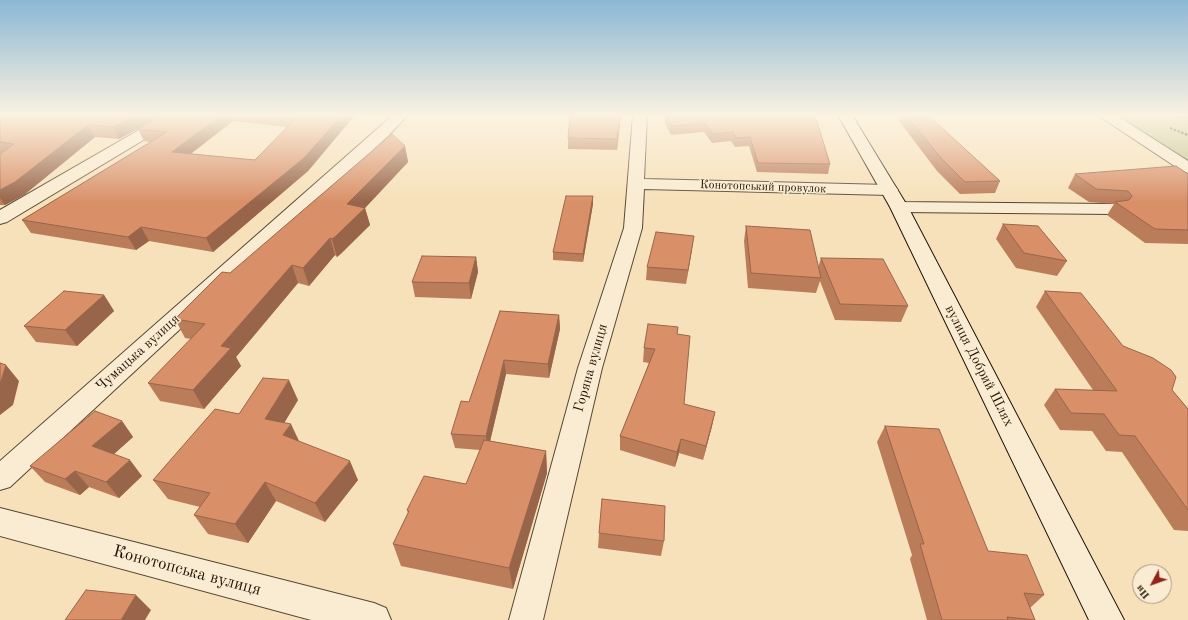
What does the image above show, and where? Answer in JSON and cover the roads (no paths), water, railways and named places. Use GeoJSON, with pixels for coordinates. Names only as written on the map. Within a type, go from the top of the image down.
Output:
{"type":"FeatureCollection","features":[{"type":"Feature","properties":{"kind":"street"},"geometry":{"type":"LineString","coordinates":[[0,218],[126,144]]}},
{"type":"Feature","properties":{"kind":"street","name":"Чумацька вулиця"},"geometry":{"type":"LineString","coordinates":[[0,478],[370,144]]}},
{"type":"Feature","properties":{"kind":"street","name":"Горяна вулиця"},"geometry":{"type":"LineString","coordinates":[[526,620],[590,368],[633,228],[638,144]]}},
{"type":"Feature","properties":{"kind":"street","name":"вулиця Добрий Шлях"},"geometry":{"type":"LineString","coordinates":[[862,144],[894,199],[1107,620]]}},
{"type":"Feature","properties":{"kind":"street"},"geometry":{"type":"LineString","coordinates":[[1151,144],[1188,168]]}},
{"type":"Feature","properties":{"kind":"street","name":"Конотопський провулок"},"geometry":{"type":"LineString","coordinates":[[636,184],[894,199],[1113,209]]}},
{"type":"Feature","properties":{"kind":"street","name":"Конотопська вулиця"},"geometry":{"type":"LineString","coordinates":[[0,522],[374,620]]}}]}
